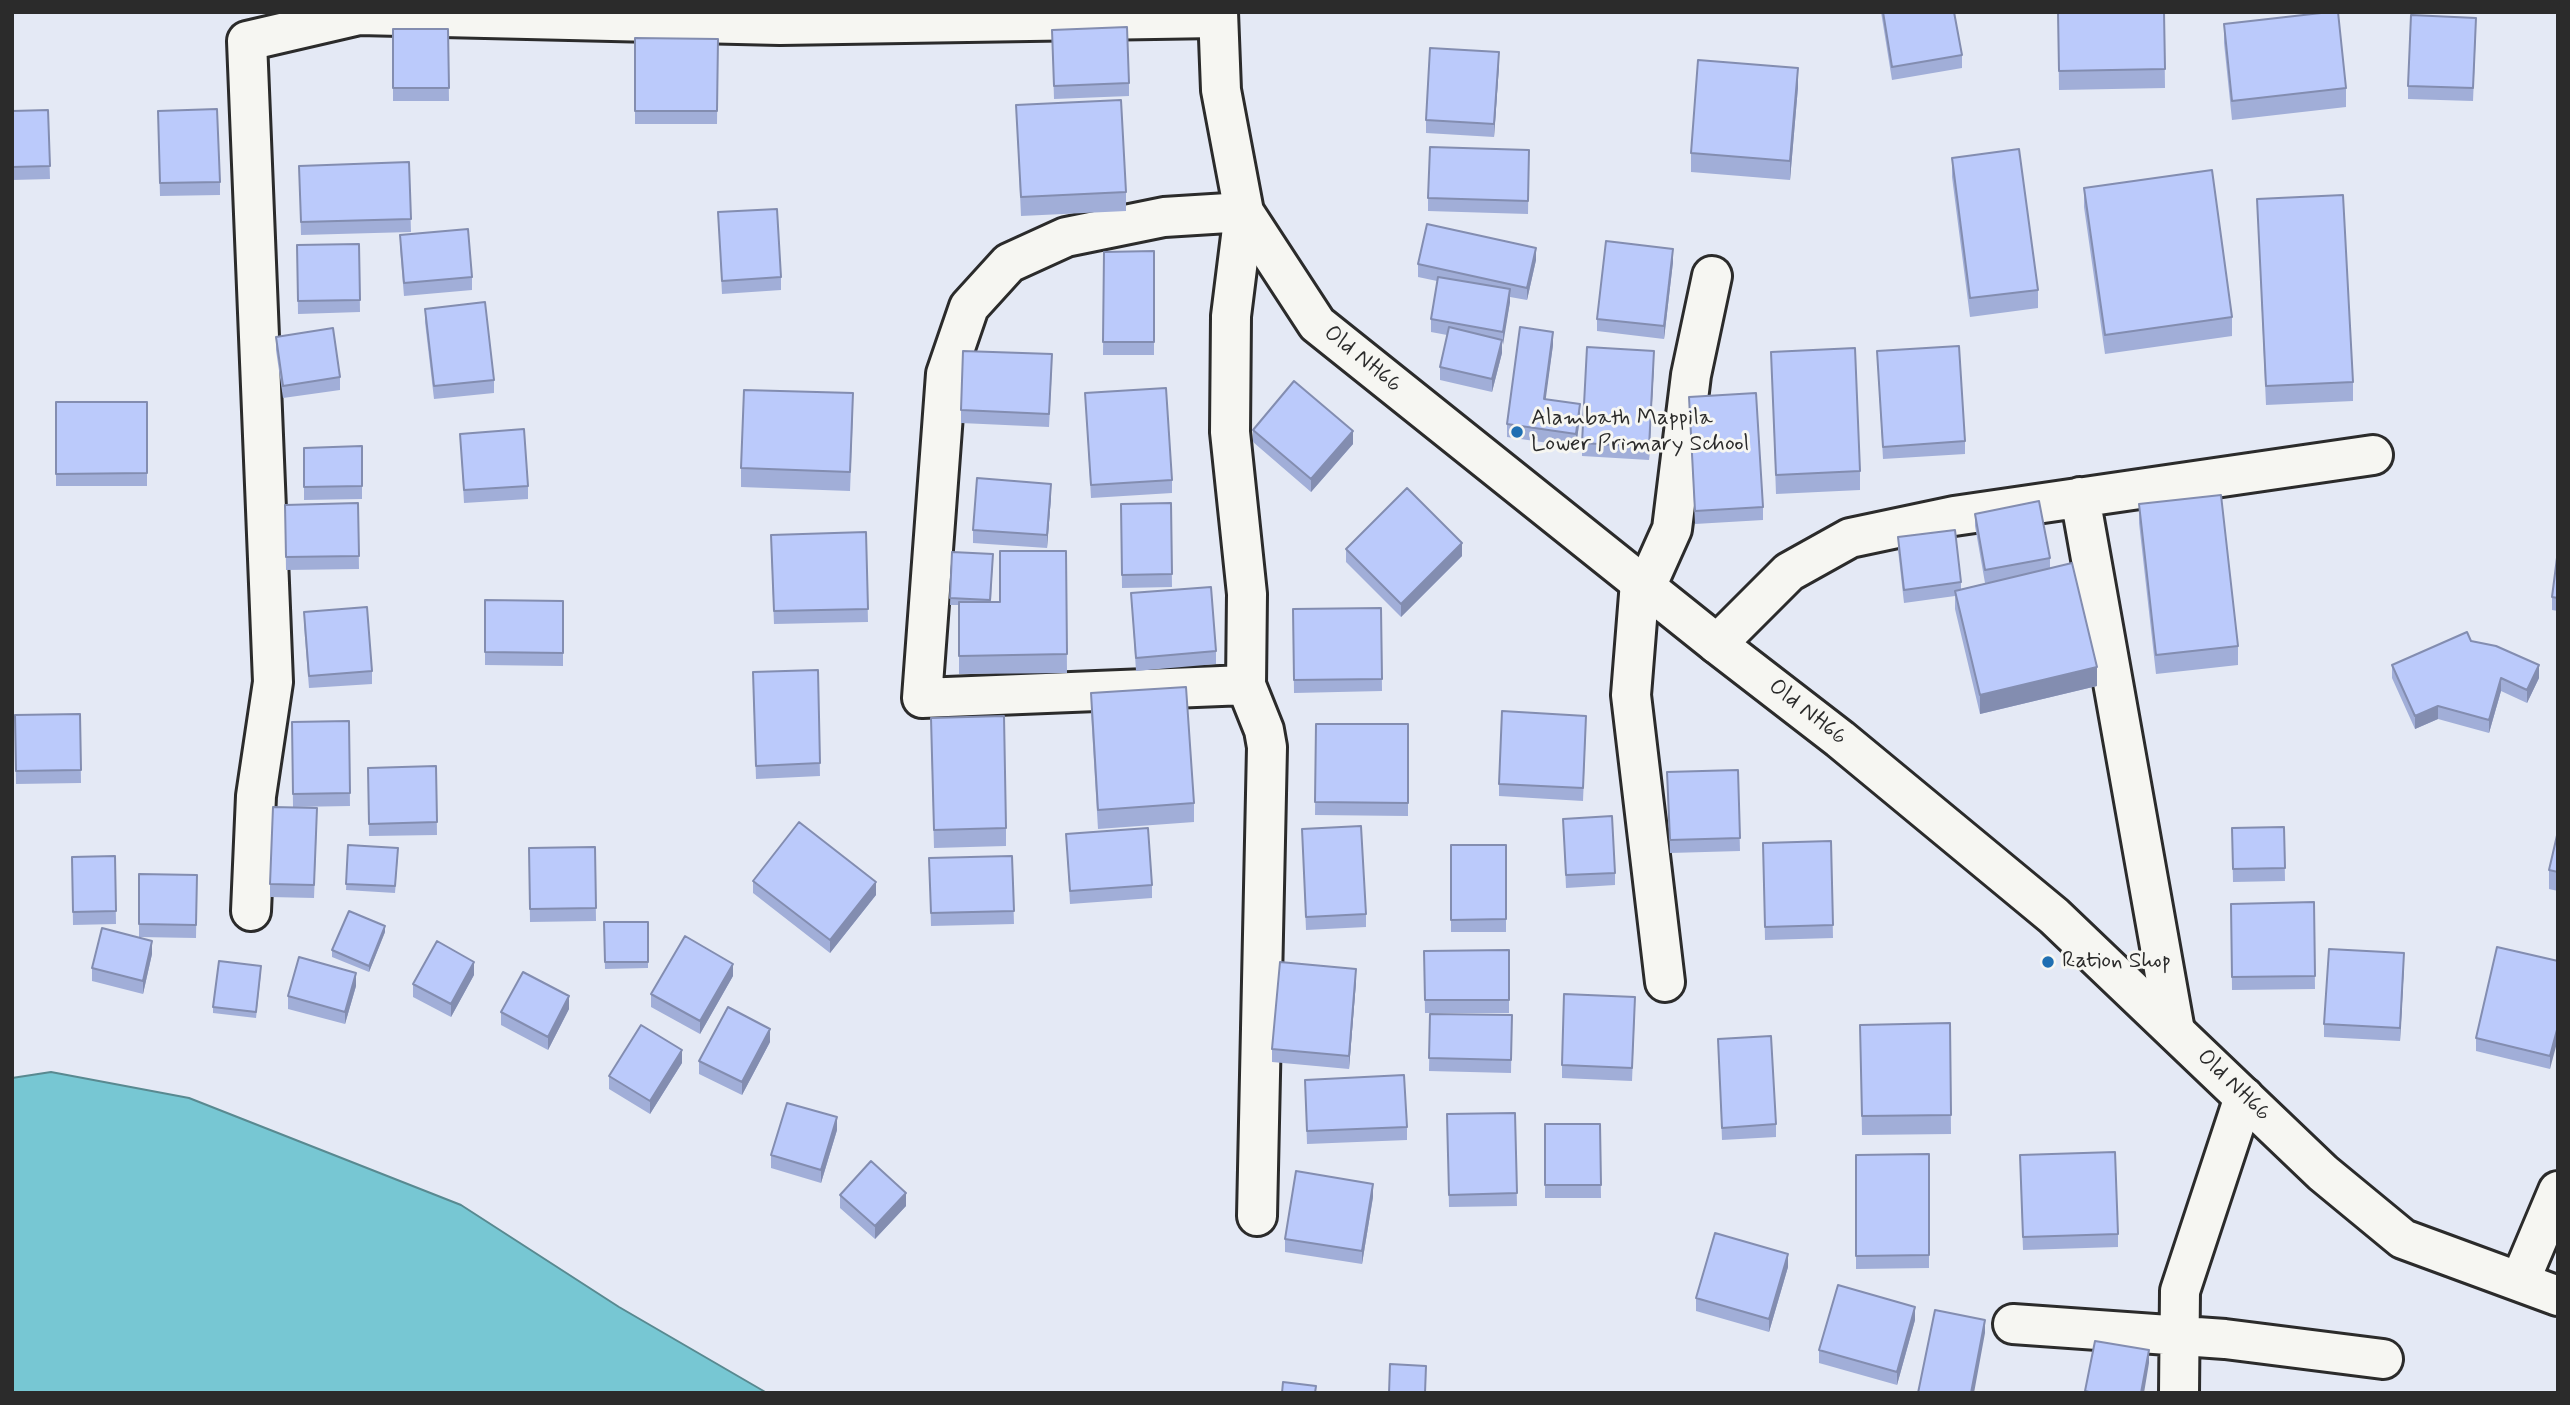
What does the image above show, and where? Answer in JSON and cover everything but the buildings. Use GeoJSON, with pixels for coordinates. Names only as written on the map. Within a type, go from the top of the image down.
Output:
{"type":"FeatureCollection","features":[{"type":"Feature","properties":{"kind":"street"},"geometry":{"type":"LineString","coordinates":[[251,911],[257,796],[273,682],[247,41],[359,15],[780,25],[1217,15]]}},
{"type":"Feature","properties":{"kind":"street","name":"Old NH66"},"geometry":{"type":"LineString","coordinates":[[1217,15],[1222,90],[1244,212],[1317,324],[1840,739],[2054,916],[2323,1173],[2403,1239],[2558,1296]]}},
{"type":"Feature","properties":{"kind":"street"},"geometry":{"type":"LineString","coordinates":[[1246,685],[922,698],[946,374],[969,307],[1009,263],[1066,237],[1164,217],[1244,212],[1231,316],[1230,432],[1247,594],[1246,685],[1264,730],[1267,747],[1257,1216]]}},
{"type":"Feature","properties":{"kind":"street"},"geometry":{"type":"LineString","coordinates":[[1665,982],[1631,695],[1643,584],[1672,529],[1691,375],[1712,276]]}},
{"type":"Feature","properties":{"kind":"street"},"geometry":{"type":"LineString","coordinates":[[1717,644],[1789,572],[1850,538],[1955,516],[2373,455]]}},
{"type":"Feature","properties":{"kind":"street"},"geometry":{"type":"LineString","coordinates":[[2080,497],[2175,1031]]}},
{"type":"Feature","properties":{"kind":"street"},"geometry":{"type":"LineString","coordinates":[[2179,1393],[2180,1291],[2244,1097]]}},
{"type":"Feature","properties":{"kind":"street"},"geometry":{"type":"LineString","coordinates":[[2520,1281],[2558,1191]]}},
{"type":"Feature","properties":{"kind":"street"},"geometry":{"type":"LineString","coordinates":[[2013,1324],[2225,1339],[2383,1359]]}},
{"type":"Feature","properties":{"kind":"water"},"geometry":{"type":"Polygon","coordinates":[[[51,1072],[189,1098],[461,1205],[619,1307],[767,1393],[12,1393],[12,1078],[51,1072]]]}},
{"type":"Feature","properties":{"kind":"place","name":"Alambath Mappila Lower Primary School"},"geometry":{"type":"Point","coordinates":[1517,432]}},
{"type":"Feature","properties":{"kind":"place","name":"Ration Shop"},"geometry":{"type":"Point","coordinates":[2048,962]}}]}
